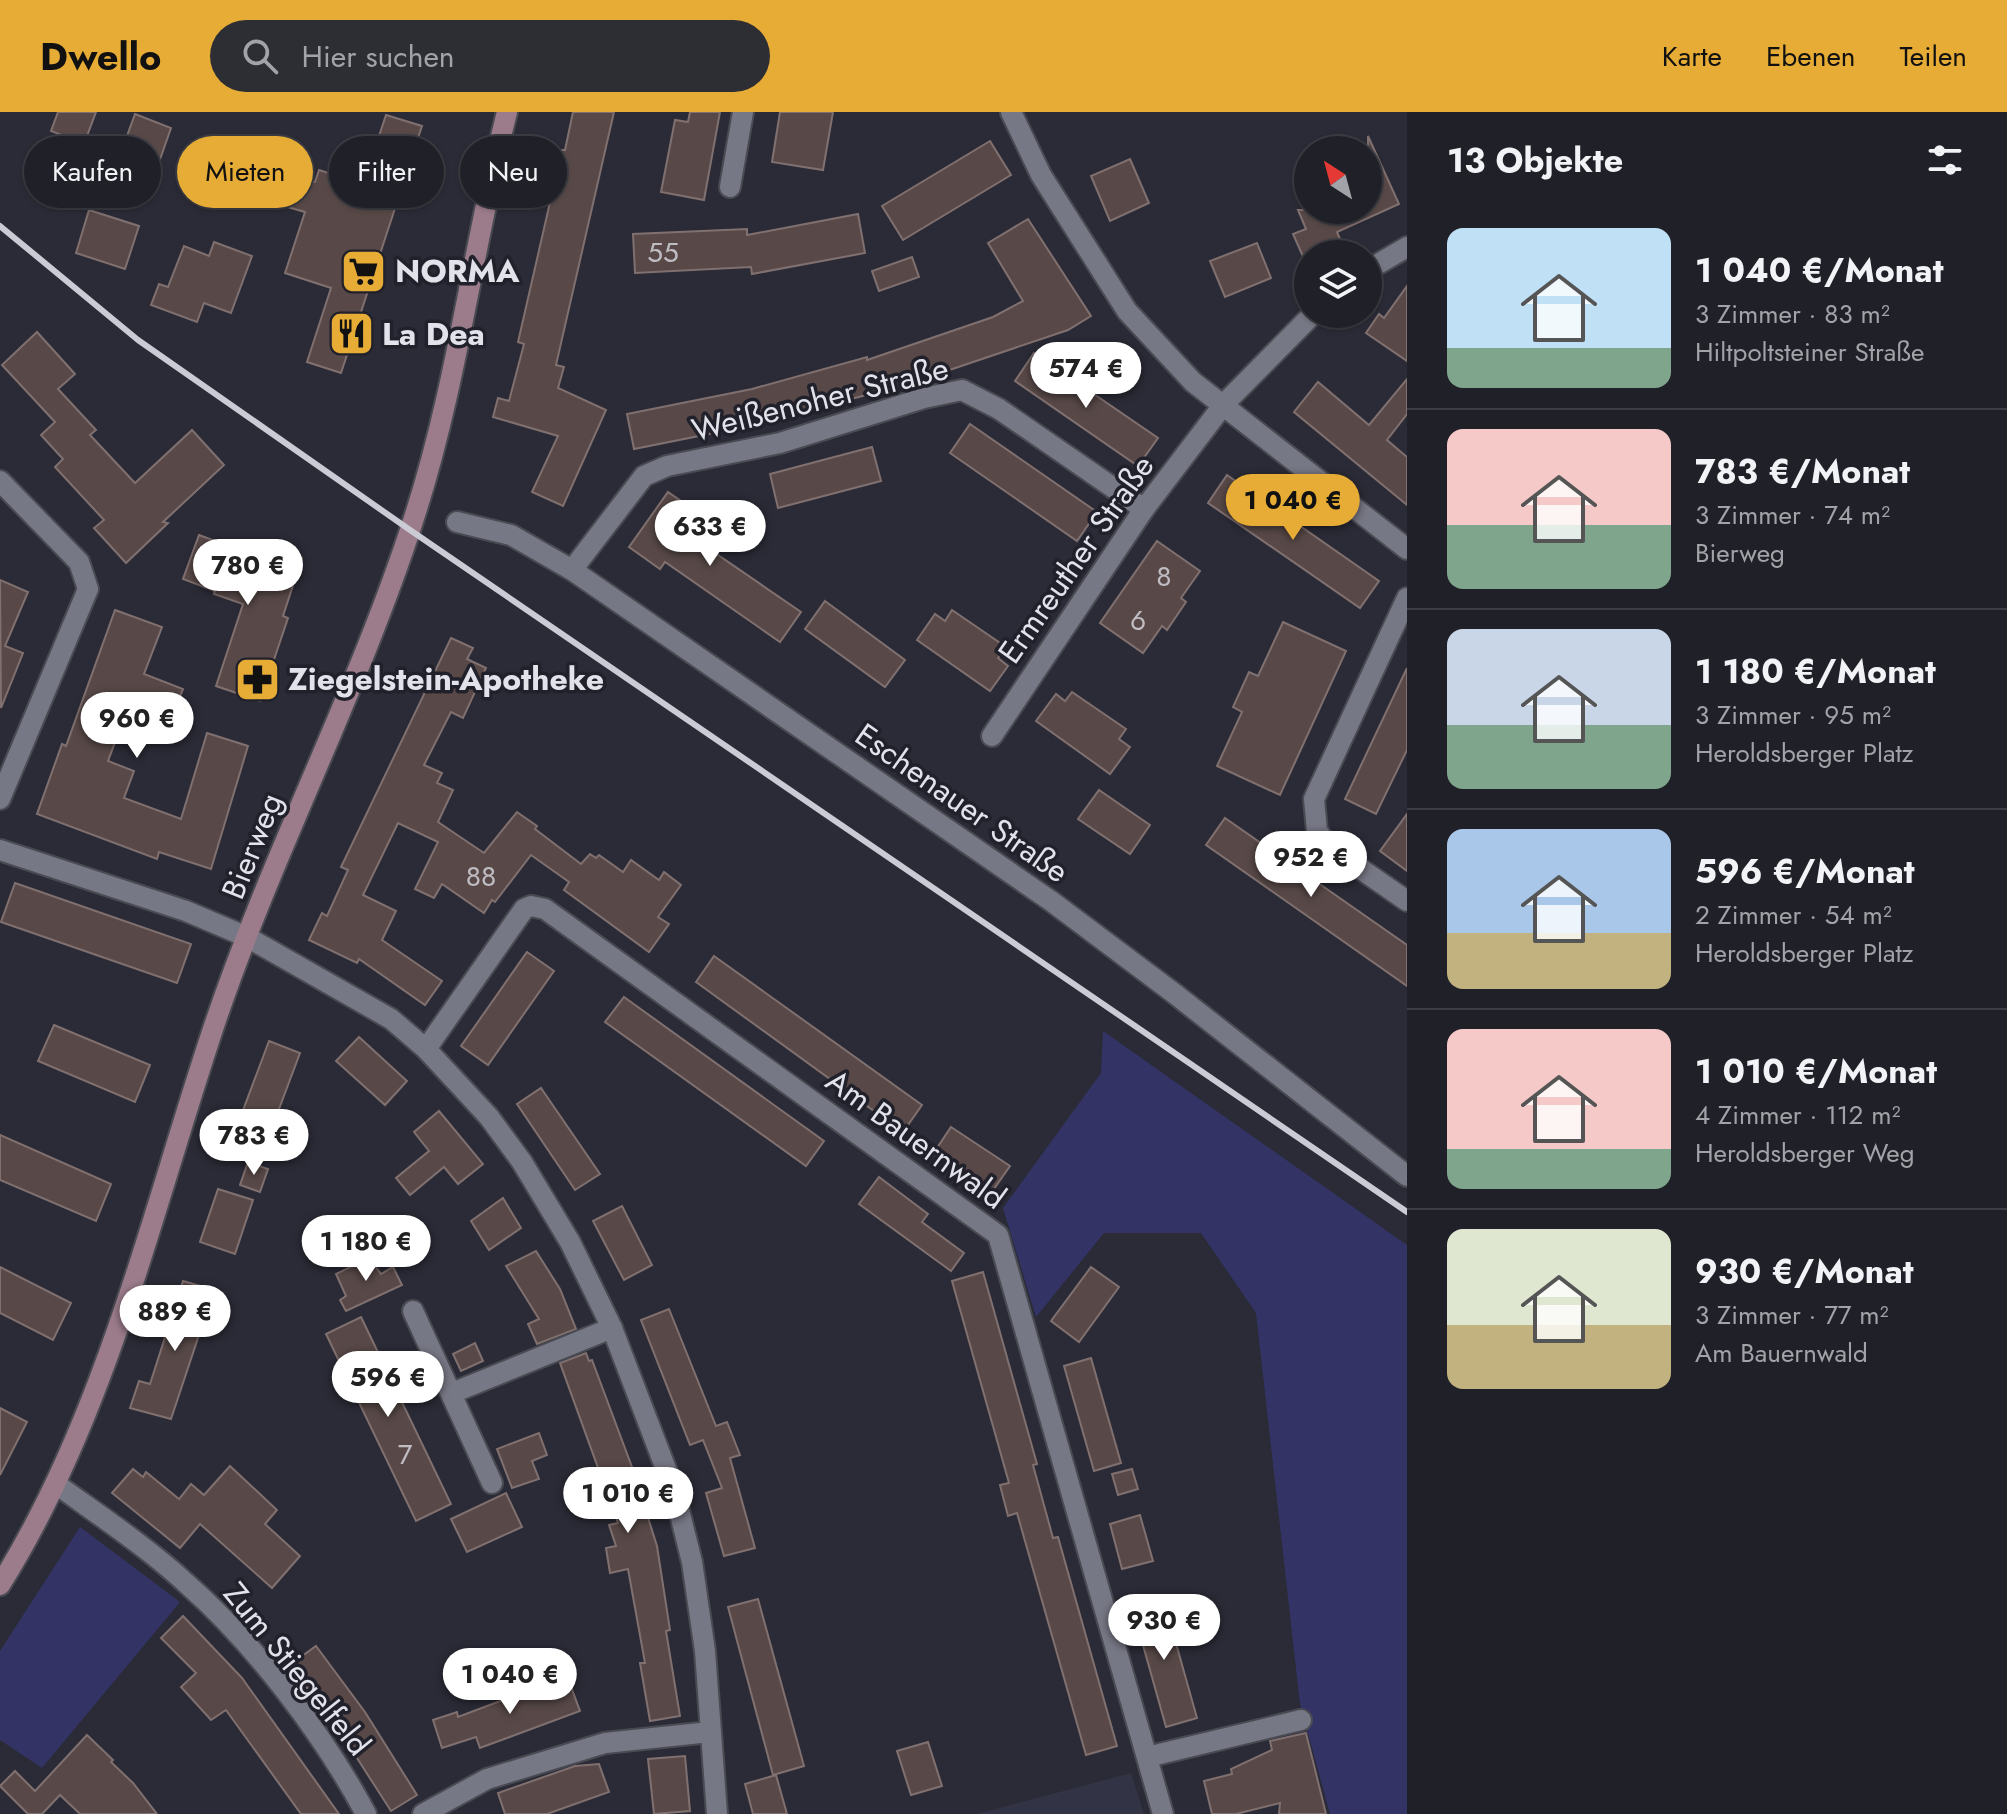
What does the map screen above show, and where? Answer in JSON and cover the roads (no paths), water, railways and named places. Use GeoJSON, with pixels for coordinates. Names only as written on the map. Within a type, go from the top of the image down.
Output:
{"type":"FeatureCollection","features":[{"type":"Feature","properties":{"kind":"main road","name":"Bierweg"},"geometry":{"type":"LineString","coordinates":[[0,1585],[56,1484],[84,1418],[121,1317],[210,1037],[247,937],[349,693],[415,515],[436,441],[507,112]]}},
{"type":"Feature","properties":{"kind":"street"},"geometry":{"type":"LineString","coordinates":[[730,187],[743,112]]}},
{"type":"Feature","properties":{"kind":"street"},"geometry":{"type":"LineString","coordinates":[[1011,112],[1041,175],[1127,311],[1193,382],[1407,549]]}},
{"type":"Feature","properties":{"kind":"street"},"geometry":{"type":"LineString","coordinates":[[1382,262],[1407,247]]}},
{"type":"Feature","properties":{"kind":"street","name":"Ermreuther Straße"},"geometry":{"type":"LineString","coordinates":[[992,736],[1144,509],[1224,404],[1299,328]]}},
{"type":"Feature","properties":{"kind":"street","name":"Weißenoher Straße"},"geometry":{"type":"LineString","coordinates":[[572,570],[644,476],[667,466],[780,443],[924,398],[962,390],[999,409],[1144,509]]}},
{"type":"Feature","properties":{"kind":"street"},"geometry":{"type":"LineString","coordinates":[[0,481],[79,562],[88,589],[0,799]]}},
{"type":"Feature","properties":{"kind":"street","name":"Eschenauer Straße"},"geometry":{"type":"LineString","coordinates":[[457,522],[511,535],[572,570],[1026,883],[1175,994],[1407,1176]]}},
{"type":"Feature","properties":{"kind":"street"},"geometry":{"type":"LineString","coordinates":[[1407,598],[1314,799],[1317,831],[1329,847],[1407,901]]}},
{"type":"Feature","properties":{"kind":"street"},"geometry":{"type":"LineString","coordinates":[[0,850],[186,911],[247,937],[391,1019],[426,1049],[489,1117],[522,1162],[570,1242],[612,1328],[674,1490],[692,1562],[705,1651],[717,1814]]}},
{"type":"Feature","properties":{"kind":"street","name":"Am Bauernwald"},"geometry":{"type":"LineString","coordinates":[[426,1049],[524,909],[531,906],[545,909],[998,1235],[1163,1814]]}},
{"type":"Feature","properties":{"kind":"street"},"geometry":{"type":"LineString","coordinates":[[413,1311],[492,1483]]}},
{"type":"Feature","properties":{"kind":"street"},"geometry":{"type":"LineString","coordinates":[[452,1393],[612,1328]]}},
{"type":"Feature","properties":{"kind":"street","name":"Zum Stiegelfeld"},"geometry":{"type":"LineString","coordinates":[[56,1484],[186,1582],[219,1614],[312,1727],[345,1775],[366,1814]]}},
{"type":"Feature","properties":{"kind":"street"},"geometry":{"type":"LineString","coordinates":[[1147,1757],[1301,1720]]}},
{"type":"Feature","properties":{"kind":"street"},"geometry":{"type":"LineString","coordinates":[[423,1814],[487,1779],[605,1743],[710,1732]]}},
{"type":"Feature","properties":{"kind":"railway"},"geometry":{"type":"LineString","coordinates":[[0,226],[138,340],[410,530],[1407,1212]]}},
{"type":"Feature","properties":{"kind":"place","name":"NORMA"},"geometry":{"type":"Point","coordinates":[364,271]}},
{"type":"Feature","properties":{"kind":"place","name":"La Dea"},"geometry":{"type":"Point","coordinates":[351,334]}},
{"type":"Feature","properties":{"kind":"place","name":"Ziegelstein-Apotheke"},"geometry":{"type":"Point","coordinates":[257,679]}}]}
